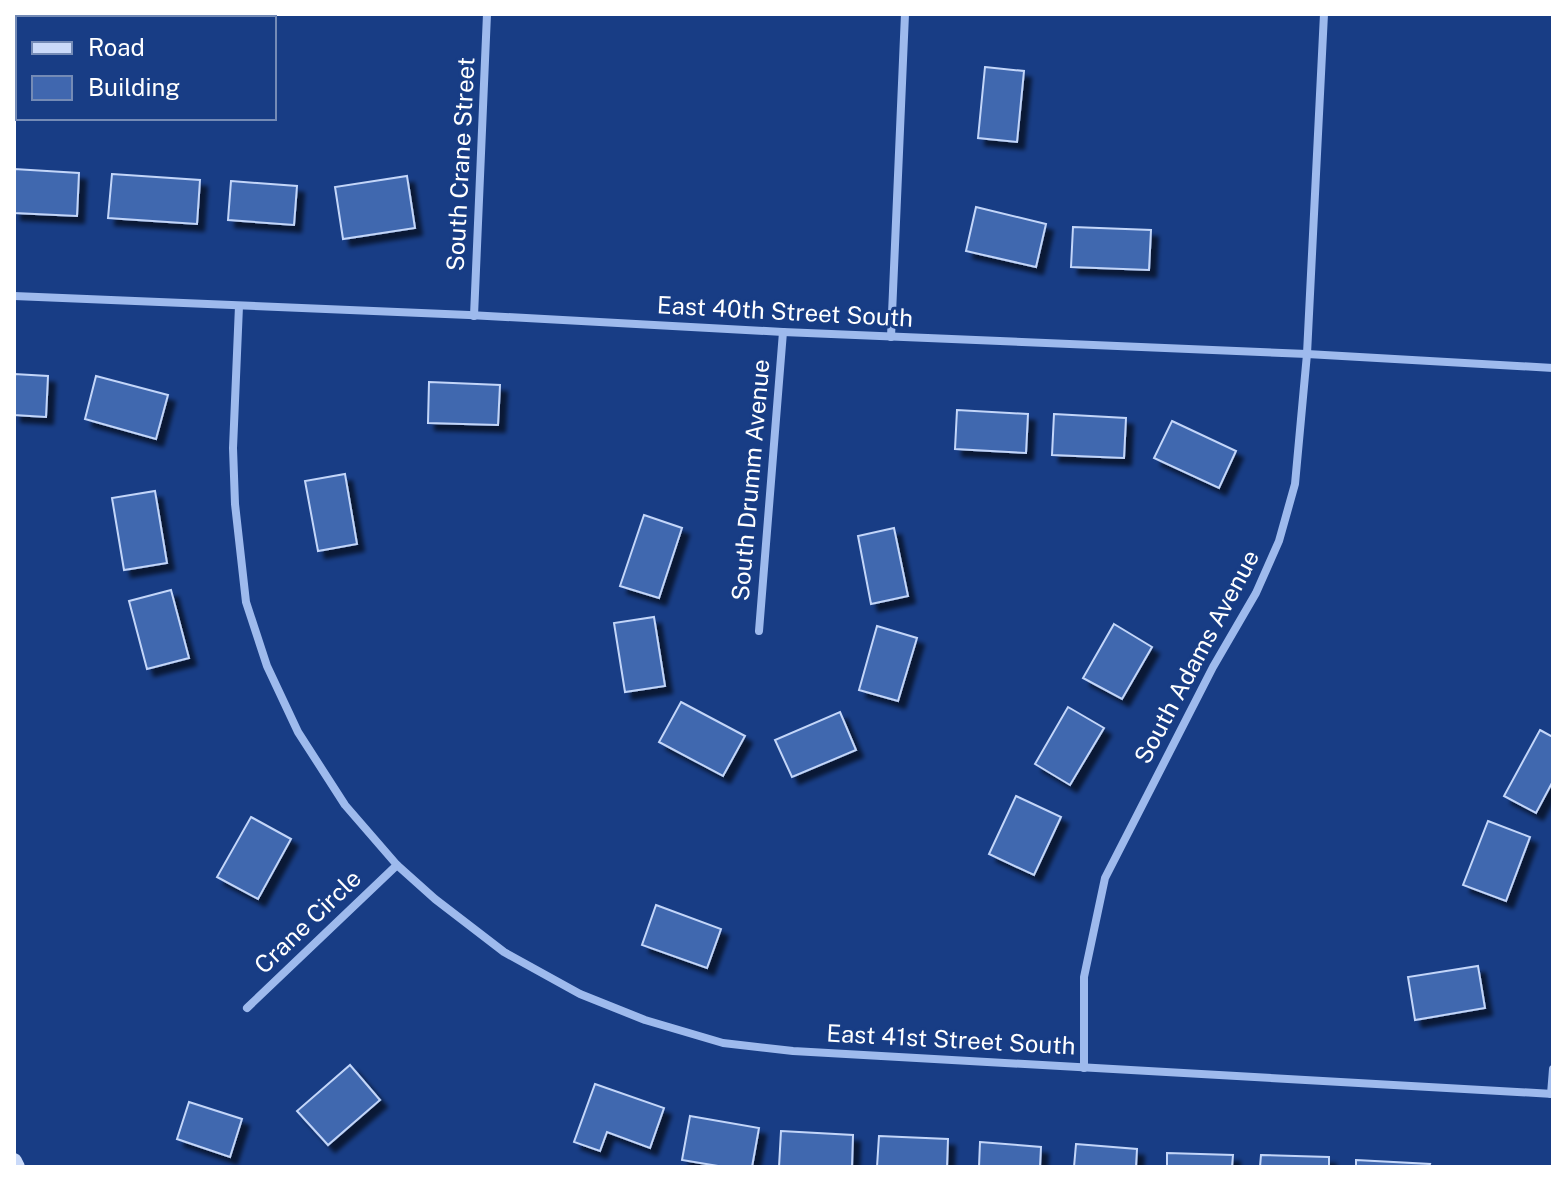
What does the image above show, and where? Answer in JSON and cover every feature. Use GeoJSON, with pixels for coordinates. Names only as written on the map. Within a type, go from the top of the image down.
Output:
{"type":"FeatureCollection","features":[{"type":"Feature","properties":{"kind":"street","name":"South Crane Street"},"geometry":{"type":"LineString","coordinates":[[474,316],[487,14]]}},
{"type":"Feature","properties":{"kind":"street"},"geometry":{"type":"LineString","coordinates":[[891,337],[905,14]]}},
{"type":"Feature","properties":{"kind":"street","name":"South Adams Avenue"},"geometry":{"type":"LineString","coordinates":[[1084,1068],[1084,977],[1105,878],[1213,667],[1256,593],[1279,541],[1295,484],[1307,354],[1324,14]]}},
{"type":"Feature","properties":{"kind":"street","name":"East 40th Street South"},"geometry":{"type":"LineString","coordinates":[[14,296],[1307,354],[1553,368]]}},
{"type":"Feature","properties":{"kind":"street"},"geometry":{"type":"LineString","coordinates":[[239,306],[233,448],[235,504],[246,602],[267,666],[298,732],[345,805],[397,865]]}},
{"type":"Feature","properties":{"kind":"street","name":"South Drumm Avenue"},"geometry":{"type":"LineString","coordinates":[[759,631],[783,332]]}},
{"type":"Feature","properties":{"kind":"street","name":"Crane Circle"},"geometry":{"type":"LineString","coordinates":[[247,1008],[397,865]]}},
{"type":"Feature","properties":{"kind":"street","name":"East 41st Street South"},"geometry":{"type":"LineString","coordinates":[[397,865],[435,899],[504,952],[580,994],[645,1020],[723,1043],[793,1051],[1552,1094]]}},
{"type":"Feature","properties":{"kind":"street"},"geometry":{"type":"LineString","coordinates":[[1552,1094],[1553,1069]]}},
{"type":"Feature","properties":{"kind":"street"},"geometry":{"type":"LineString","coordinates":[[14,1161],[17,1167]]}},
{"type":"Feature","properties":{"kind":"building"},"geometry":{"type":"Polygon","coordinates":[[[985,67],[1024,71],[1017,142],[978,138],[985,67]]]}},
{"type":"Feature","properties":{"kind":"building"},"geometry":{"type":"Polygon","coordinates":[[[14,169],[79,173],[77,216],[14,213],[14,169]]]}},
{"type":"Feature","properties":{"kind":"building"},"geometry":{"type":"Polygon","coordinates":[[[112,174],[200,180],[197,224],[108,218],[112,174]]]}},
{"type":"Feature","properties":{"kind":"building"},"geometry":{"type":"Polygon","coordinates":[[[407,176],[415,228],[343,239],[335,187],[407,176]]]}},
{"type":"Feature","properties":{"kind":"building"},"geometry":{"type":"Polygon","coordinates":[[[231,181],[297,186],[294,225],[228,220],[231,181]]]}},
{"type":"Feature","properties":{"kind":"building"},"geometry":{"type":"Polygon","coordinates":[[[976,207],[1046,224],[1036,267],[966,251],[976,207]]]}},
{"type":"Feature","properties":{"kind":"building"},"geometry":{"type":"Polygon","coordinates":[[[1073,227],[1151,230],[1149,270],[1071,267],[1073,227]]]}},
{"type":"Feature","properties":{"kind":"building"},"geometry":{"type":"Polygon","coordinates":[[[14,374],[48,376],[46,417],[14,415],[14,374]]]}},
{"type":"Feature","properties":{"kind":"building"},"geometry":{"type":"Polygon","coordinates":[[[96,376],[168,395],[156,439],[85,419],[96,376]]]}},
{"type":"Feature","properties":{"kind":"building"},"geometry":{"type":"Polygon","coordinates":[[[429,382],[500,385],[498,425],[428,423],[429,382]]]}},
{"type":"Feature","properties":{"kind":"building"},"geometry":{"type":"Polygon","coordinates":[[[957,410],[1028,414],[1026,453],[955,449],[957,410]]]}},
{"type":"Feature","properties":{"kind":"building"},"geometry":{"type":"Polygon","coordinates":[[[1054,414],[1126,418],[1124,458],[1052,455],[1054,414]]]}},
{"type":"Feature","properties":{"kind":"building"},"geometry":{"type":"Polygon","coordinates":[[[1172,421],[1236,451],[1219,488],[1154,458],[1172,421]]]}},
{"type":"Feature","properties":{"kind":"building"},"geometry":{"type":"Polygon","coordinates":[[[345,474],[357,544],[318,551],[305,481],[345,474]]]}},
{"type":"Feature","properties":{"kind":"building"},"geometry":{"type":"Polygon","coordinates":[[[155,491],[167,563],[124,570],[112,498],[155,491]]]}},
{"type":"Feature","properties":{"kind":"building"},"geometry":{"type":"Polygon","coordinates":[[[644,515],[682,528],[659,598],[620,586],[644,515]]]}},
{"type":"Feature","properties":{"kind":"building"},"geometry":{"type":"Polygon","coordinates":[[[894,528],[908,596],[871,604],[858,536],[894,528]]]}},
{"type":"Feature","properties":{"kind":"building"},"geometry":{"type":"Polygon","coordinates":[[[171,590],[189,658],[147,669],[129,601],[171,590]]]}},
{"type":"Feature","properties":{"kind":"building"},"geometry":{"type":"Polygon","coordinates":[[[654,617],[665,686],[625,692],[614,623],[654,617]]]}},
{"type":"Feature","properties":{"kind":"building"},"geometry":{"type":"Polygon","coordinates":[[[1114,624],[1152,647],[1122,699],[1083,678],[1114,624]]]}},
{"type":"Feature","properties":{"kind":"building"},"geometry":{"type":"Polygon","coordinates":[[[877,626],[917,638],[898,701],[859,690],[877,626]]]}},
{"type":"Feature","properties":{"kind":"building"},"geometry":{"type":"Polygon","coordinates":[[[681,702],[745,736],[723,776],[659,742],[681,702]]]}},
{"type":"Feature","properties":{"kind":"building"},"geometry":{"type":"Polygon","coordinates":[[[1068,707],[1104,728],[1070,785],[1035,764],[1068,707]]]}},
{"type":"Feature","properties":{"kind":"building"},"geometry":{"type":"Polygon","coordinates":[[[840,712],[856,750],[792,777],[775,740],[840,712]]]}},
{"type":"Feature","properties":{"kind":"building"},"geometry":{"type":"Polygon","coordinates":[[[1540,730],[1553,737],[1553,781],[1536,813],[1504,796],[1540,730]]]}},
{"type":"Feature","properties":{"kind":"building"},"geometry":{"type":"Polygon","coordinates":[[[1016,796],[1061,817],[1034,875],[989,854],[1016,796]]]}},
{"type":"Feature","properties":{"kind":"building"},"geometry":{"type":"Polygon","coordinates":[[[251,817],[291,839],[258,899],[217,877],[251,817]]]}},
{"type":"Feature","properties":{"kind":"building"},"geometry":{"type":"Polygon","coordinates":[[[1488,821],[1530,837],[1506,901],[1463,885],[1488,821]]]}},
{"type":"Feature","properties":{"kind":"building"},"geometry":{"type":"Polygon","coordinates":[[[656,905],[721,929],[707,968],[642,945],[656,905]]]}},
{"type":"Feature","properties":{"kind":"building"},"geometry":{"type":"Polygon","coordinates":[[[1478,966],[1485,1008],[1415,1020],[1408,977],[1478,966]]]}},
{"type":"Feature","properties":{"kind":"building"},"geometry":{"type":"Polygon","coordinates":[[[350,1065],[380,1100],[328,1145],[297,1111],[350,1065]]]}},
{"type":"Feature","properties":{"kind":"building"},"geometry":{"type":"Polygon","coordinates":[[[595,1084],[664,1108],[650,1148],[607,1132],[600,1151],[574,1142],[595,1084]]]}},
{"type":"Feature","properties":{"kind":"building"},"geometry":{"type":"Polygon","coordinates":[[[189,1102],[242,1119],[230,1157],[177,1139],[189,1102]]]}},
{"type":"Feature","properties":{"kind":"building"},"geometry":{"type":"Polygon","coordinates":[[[690,1116],[759,1128],[752,1167],[724,1167],[682,1160],[690,1116]]]}},
{"type":"Feature","properties":{"kind":"building"},"geometry":{"type":"Polygon","coordinates":[[[781,1131],[853,1135],[852,1167],[779,1167],[781,1131]]]}},
{"type":"Feature","properties":{"kind":"building"},"geometry":{"type":"Polygon","coordinates":[[[879,1136],[948,1139],[947,1167],[877,1167],[879,1136]]]}},
{"type":"Feature","properties":{"kind":"building"},"geometry":{"type":"Polygon","coordinates":[[[980,1142],[1041,1147],[1040,1167],[979,1167],[980,1142]]]}},
{"type":"Feature","properties":{"kind":"building"},"geometry":{"type":"Polygon","coordinates":[[[1076,1144],[1137,1149],[1136,1167],[1074,1167],[1076,1144]]]}},
{"type":"Feature","properties":{"kind":"building"},"geometry":{"type":"Polygon","coordinates":[[[1167,1153],[1233,1155],[1232,1167],[1167,1167],[1167,1153]]]}},
{"type":"Feature","properties":{"kind":"building"},"geometry":{"type":"Polygon","coordinates":[[[1261,1155],[1329,1157],[1329,1167],[1260,1167],[1261,1155]]]}},
{"type":"Feature","properties":{"kind":"building"},"geometry":{"type":"Polygon","coordinates":[[[1356,1160],[1430,1164],[1429,1167],[1356,1167],[1356,1160]]]}}]}
